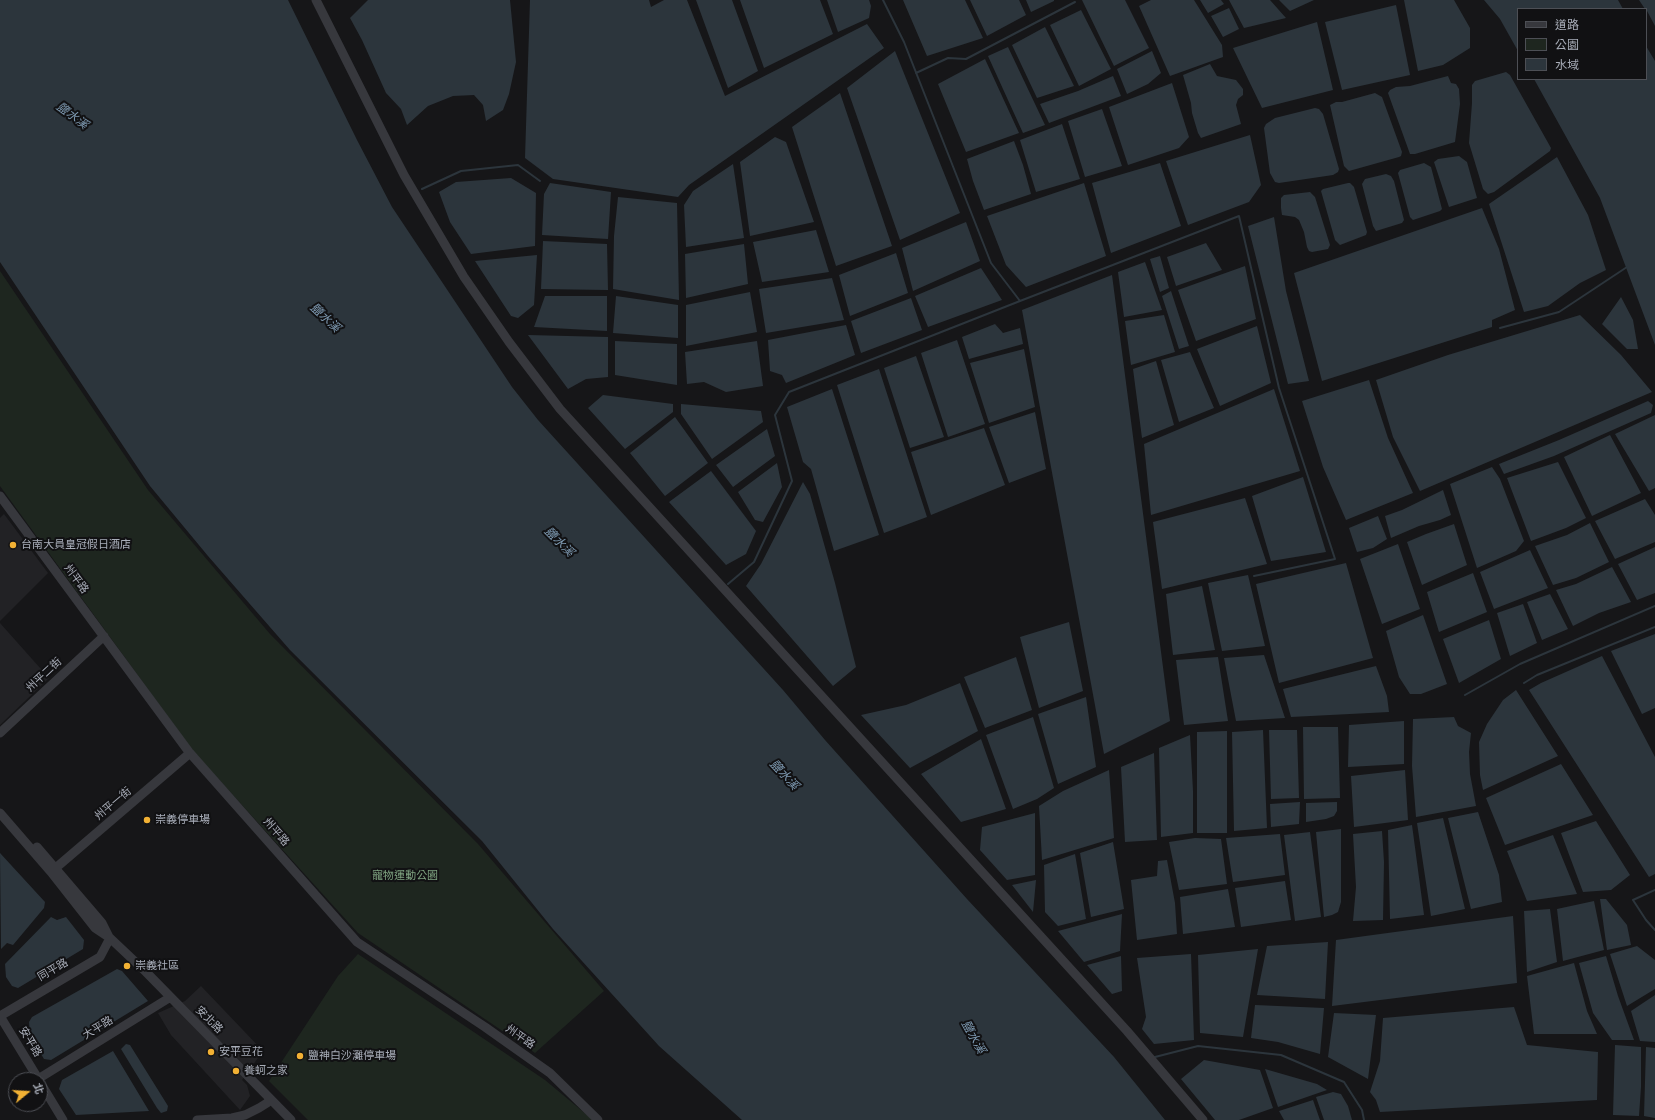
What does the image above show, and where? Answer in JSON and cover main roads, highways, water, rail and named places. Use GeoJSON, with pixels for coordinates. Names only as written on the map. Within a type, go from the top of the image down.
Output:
{"type":"FeatureCollection","features":[{"type":"Feature","properties":{"kind":"water","name":"鹽水溪"},"geometry":{"type":"Polygon","coordinates":[[[0,0],[288,0],[392,207],[512,387],[538,420],[783,690],[825,740],[967,899],[1114,1057],[1165,1120],[742,1120],[659,1046],[553,929],[482,841],[290,650],[208,556],[150,486],[0,262],[0,0]]]}},
{"type":"Feature","properties":{"kind":"water"},"geometry":{"type":"Polygon","coordinates":[[[368,0],[510,0],[516,62],[509,94],[503,110],[486,121],[483,105],[474,95],[453,96],[428,106],[407,125],[401,109],[386,93],[362,40],[350,18],[368,0]]]}},
{"type":"Feature","properties":{"kind":"water"},"geometry":{"type":"Polygon","coordinates":[[[530,0],[649,0],[651,7],[664,0],[687,0],[725,96],[867,24],[884,48],[689,185],[678,197],[553,179],[525,158],[530,0]]]}},
{"type":"Feature","properties":{"kind":"water"},"geometry":{"type":"Polygon","coordinates":[[[696,0],[732,0],[758,71],[728,88],[696,0]]]}},
{"type":"Feature","properties":{"kind":"water"},"geometry":{"type":"Polygon","coordinates":[[[740,0],[820,0],[833,34],[764,68],[740,0]]]}},
{"type":"Feature","properties":{"kind":"water"},"geometry":{"type":"Polygon","coordinates":[[[827,0],[869,0],[871,6],[869,18],[838,32],[827,0]]]}},
{"type":"Feature","properties":{"kind":"water"},"geometry":{"type":"Polygon","coordinates":[[[903,0],[965,0],[983,38],[927,56],[903,0]]]}},
{"type":"Feature","properties":{"kind":"water"},"geometry":{"type":"Polygon","coordinates":[[[970,0],[1019,0],[1026,15],[987,36],[970,0]]]}},
{"type":"Feature","properties":{"kind":"water"},"geometry":{"type":"Polygon","coordinates":[[[1026,0],[1054,0],[1054,1],[1031,12],[1026,0]]]}},
{"type":"Feature","properties":{"kind":"water"},"geometry":{"type":"Polygon","coordinates":[[[1082,0],[1125,0],[1149,48],[1114,66],[1082,0]]]}},
{"type":"Feature","properties":{"kind":"water"},"geometry":{"type":"Polygon","coordinates":[[[1151,0],[1194,0],[1222,45],[1223,57],[1170,76],[1139,6],[1151,0]]]}},
{"type":"Feature","properties":{"kind":"water"},"geometry":{"type":"Polygon","coordinates":[[[1200,0],[1221,0],[1224,4],[1208,13],[1200,0]]]}},
{"type":"Feature","properties":{"kind":"water"},"geometry":{"type":"Polygon","coordinates":[[[1229,0],[1270,0],[1286,18],[1244,28],[1229,0]]]}},
{"type":"Feature","properties":{"kind":"water"},"geometry":{"type":"Polygon","coordinates":[[[1279,0],[1314,0],[1290,11],[1279,0]]]}},
{"type":"Feature","properties":{"kind":"water"},"geometry":{"type":"Polygon","coordinates":[[[1404,0],[1454,0],[1470,28],[1470,48],[1443,65],[1418,71],[1404,0]]]}},
{"type":"Feature","properties":{"kind":"water"},"geometry":{"type":"Polygon","coordinates":[[[1484,0],[1618,0],[1622,8],[1517,8],[1517,49],[1500,19],[1484,0]]]}},
{"type":"Feature","properties":{"kind":"water"},"geometry":{"type":"Polygon","coordinates":[[[1639,0],[1655,0],[1655,26],[1647,8],[1644,8],[1639,0]]]}},
{"type":"Feature","properties":{"kind":"water"},"geometry":{"type":"Polygon","coordinates":[[[1396,5],[1410,75],[1342,90],[1325,22],[1396,5]]]}},
{"type":"Feature","properties":{"kind":"water"},"geometry":{"type":"Polygon","coordinates":[[[1229,8],[1239,29],[1223,37],[1211,16],[1229,8]]]}},
{"type":"Feature","properties":{"kind":"water"},"geometry":{"type":"Polygon","coordinates":[[[1081,10],[1111,69],[1079,86],[1050,25],[1081,10]]]}},
{"type":"Feature","properties":{"kind":"water"},"geometry":{"type":"Polygon","coordinates":[[[1317,22],[1333,90],[1262,108],[1233,48],[1317,22]]]}},
{"type":"Feature","properties":{"kind":"water"},"geometry":{"type":"Polygon","coordinates":[[[1045,27],[1074,86],[1037,98],[1012,45],[1045,27]]]}},
{"type":"Feature","properties":{"kind":"water"},"geometry":{"type":"Polygon","coordinates":[[[1008,47],[1045,125],[1023,133],[988,56],[1008,47]]]}},
{"type":"Feature","properties":{"kind":"water"},"geometry":{"type":"Polygon","coordinates":[[[1647,48],[1655,61],[1655,345],[1600,198],[1535,80],[1647,80],[1647,48]]]}},
{"type":"Feature","properties":{"kind":"water"},"geometry":{"type":"Polygon","coordinates":[[[895,51],[960,213],[900,240],[847,88],[895,51]]]}},
{"type":"Feature","properties":{"kind":"water"},"geometry":{"type":"Polygon","coordinates":[[[1152,51],[1161,73],[1148,84],[1127,94],[1117,69],[1152,51]]]}},
{"type":"Feature","properties":{"kind":"water"},"geometry":{"type":"Polygon","coordinates":[[[985,59],[1019,133],[966,152],[938,84],[985,59]]]}},
{"type":"Feature","properties":{"kind":"water"},"geometry":{"type":"Polygon","coordinates":[[[1210,64],[1217,76],[1236,80],[1243,89],[1243,95],[1238,99],[1236,105],[1241,124],[1201,138],[1192,113],[1191,103],[1183,75],[1210,64]]]}},
{"type":"Feature","properties":{"kind":"water"},"geometry":{"type":"Polygon","coordinates":[[[1506,72],[1510,75],[1551,148],[1550,151],[1494,192],[1488,194],[1483,189],[1469,143],[1472,85],[1475,81],[1506,72]]]}},
{"type":"Feature","properties":{"kind":"water"},"geometry":{"type":"Polygon","coordinates":[[[1113,76],[1121,96],[1049,123],[1040,104],[1078,91],[1113,76]]]}},
{"type":"Feature","properties":{"kind":"water"},"geometry":{"type":"Polygon","coordinates":[[[1448,76],[1451,83],[1456,84],[1459,89],[1460,104],[1455,142],[1415,154],[1410,154],[1388,93],[1396,87],[1410,86],[1448,76]]]}},
{"type":"Feature","properties":{"kind":"water"},"geometry":{"type":"Polygon","coordinates":[[[1172,83],[1189,137],[1179,148],[1128,165],[1109,107],[1172,83]]]}},
{"type":"Feature","properties":{"kind":"water"},"geometry":{"type":"Polygon","coordinates":[[[840,93],[892,246],[836,266],[792,127],[840,93]]]}},
{"type":"Feature","properties":{"kind":"water"},"geometry":{"type":"Polygon","coordinates":[[[1375,93],[1382,97],[1402,152],[1401,156],[1349,171],[1344,166],[1330,105],[1336,102],[1342,102],[1375,93]]]}},
{"type":"Feature","properties":{"kind":"water"},"geometry":{"type":"Polygon","coordinates":[[[1315,108],[1319,109],[1323,114],[1339,169],[1338,172],[1333,175],[1279,183],[1275,182],[1270,173],[1264,128],[1266,124],[1275,118],[1315,108]]]}},
{"type":"Feature","properties":{"kind":"water"},"geometry":{"type":"Polygon","coordinates":[[[1102,109],[1122,166],[1085,177],[1068,121],[1102,109]]]}},
{"type":"Feature","properties":{"kind":"water"},"geometry":{"type":"Polygon","coordinates":[[[1062,124],[1080,179],[1036,192],[1020,140],[1062,124]]]}},
{"type":"Feature","properties":{"kind":"water"},"geometry":{"type":"Polygon","coordinates":[[[1250,135],[1261,185],[1249,202],[1188,225],[1166,161],[1250,135]]]}},
{"type":"Feature","properties":{"kind":"water"},"geometry":{"type":"Polygon","coordinates":[[[775,137],[786,142],[814,222],[750,236],[740,162],[775,137]]]}},
{"type":"Feature","properties":{"kind":"water"},"geometry":{"type":"Polygon","coordinates":[[[1014,141],[1023,165],[1031,194],[984,210],[973,181],[967,159],[1014,141]]]}},
{"type":"Feature","properties":{"kind":"water"},"geometry":{"type":"Polygon","coordinates":[[[1459,156],[1467,162],[1477,198],[1449,207],[1434,162],[1438,159],[1459,156]]]}},
{"type":"Feature","properties":{"kind":"water"},"geometry":{"type":"Polygon","coordinates":[[[1557,157],[1588,215],[1606,270],[1580,283],[1548,306],[1524,312],[1489,204],[1557,157]]]}},
{"type":"Feature","properties":{"kind":"water"},"geometry":{"type":"Polygon","coordinates":[[[1160,163],[1181,226],[1111,253],[1092,183],[1160,163]]]}},
{"type":"Feature","properties":{"kind":"water"},"geometry":{"type":"Polygon","coordinates":[[[1424,163],[1431,167],[1442,209],[1413,220],[1410,217],[1398,173],[1400,170],[1424,163]]]}},
{"type":"Feature","properties":{"kind":"water"},"geometry":{"type":"Polygon","coordinates":[[[733,164],[744,238],[686,247],[684,205],[693,191],[733,164]]]}},
{"type":"Feature","properties":{"kind":"water"},"geometry":{"type":"Polygon","coordinates":[[[1386,174],[1391,176],[1394,181],[1404,220],[1402,223],[1376,231],[1373,226],[1362,184],[1365,179],[1386,174]]]}},
{"type":"Feature","properties":{"kind":"water"},"geometry":{"type":"Polygon","coordinates":[[[511,178],[536,193],[535,246],[471,254],[450,222],[439,192],[456,182],[511,178]]]}},
{"type":"Feature","properties":{"kind":"water"},"geometry":{"type":"Polygon","coordinates":[[[550,183],[611,192],[608,239],[542,235],[544,194],[550,183]]]}},
{"type":"Feature","properties":{"kind":"water"},"geometry":{"type":"Polygon","coordinates":[[[1084,183],[1106,256],[1026,287],[1006,265],[987,216],[1084,183]]]}},
{"type":"Feature","properties":{"kind":"water"},"geometry":{"type":"Polygon","coordinates":[[[1348,183],[1354,187],[1367,232],[1366,235],[1340,245],[1335,240],[1321,191],[1323,189],[1348,183]]]}},
{"type":"Feature","properties":{"kind":"water"},"geometry":{"type":"Polygon","coordinates":[[[1310,192],[1315,197],[1330,245],[1328,249],[1312,252],[1309,251],[1307,247],[1304,232],[1299,220],[1295,217],[1282,215],[1281,208],[1281,198],[1284,195],[1310,192]]]}},
{"type":"Feature","properties":{"kind":"water"},"geometry":{"type":"Polygon","coordinates":[[[618,197],[677,203],[679,300],[613,289],[614,236],[618,197]]]}},
{"type":"Feature","properties":{"kind":"water"},"geometry":{"type":"Polygon","coordinates":[[[1482,208],[1499,249],[1515,310],[1492,320],[1492,327],[1322,381],[1294,273],[1482,208]]]}},
{"type":"Feature","properties":{"kind":"water"},"geometry":{"type":"Polygon","coordinates":[[[1274,217],[1286,291],[1309,381],[1288,384],[1248,226],[1274,217]]]}},
{"type":"Feature","properties":{"kind":"water"},"geometry":{"type":"Polygon","coordinates":[[[966,222],[980,261],[913,291],[902,248],[966,222]]]}},
{"type":"Feature","properties":{"kind":"water"},"geometry":{"type":"Polygon","coordinates":[[[816,230],[829,272],[762,282],[753,242],[816,230]]]}},
{"type":"Feature","properties":{"kind":"water"},"geometry":{"type":"Polygon","coordinates":[[[543,241],[607,244],[608,290],[541,289],[543,241]]]}},
{"type":"Feature","properties":{"kind":"water"},"geometry":{"type":"Polygon","coordinates":[[[1206,243],[1222,270],[1176,286],[1167,257],[1206,243]]]}},
{"type":"Feature","properties":{"kind":"water"},"geometry":{"type":"Polygon","coordinates":[[[744,244],[748,284],[686,298],[685,254],[744,244]]]}},
{"type":"Feature","properties":{"kind":"water"},"geometry":{"type":"Polygon","coordinates":[[[896,253],[908,293],[850,316],[839,275],[896,253]]]}},
{"type":"Feature","properties":{"kind":"water"},"geometry":{"type":"Polygon","coordinates":[[[537,255],[534,305],[518,318],[511,316],[475,261],[537,255]]]}},
{"type":"Feature","properties":{"kind":"water"},"geometry":{"type":"Polygon","coordinates":[[[1160,256],[1169,288],[1160,292],[1150,259],[1160,256]]]}},
{"type":"Feature","properties":{"kind":"water"},"geometry":{"type":"Polygon","coordinates":[[[1145,262],[1162,310],[1124,317],[1118,272],[1145,262]]]}},
{"type":"Feature","properties":{"kind":"water"},"geometry":{"type":"Polygon","coordinates":[[[1245,266],[1256,319],[1196,341],[1178,290],[1245,266]]]}},
{"type":"Feature","properties":{"kind":"water"},"geometry":{"type":"Polygon","coordinates":[[[981,268],[1002,300],[928,327],[915,296],[981,268]]]}},
{"type":"Feature","properties":{"kind":"water"},"geometry":{"type":"Polygon","coordinates":[[[1112,275],[1170,721],[1104,754],[1022,310],[1112,275]]]}},
{"type":"Feature","properties":{"kind":"water"},"geometry":{"type":"Polygon","coordinates":[[[832,278],[844,320],[766,333],[759,289],[832,278]]]}},
{"type":"Feature","properties":{"kind":"water"},"geometry":{"type":"Polygon","coordinates":[[[1171,291],[1189,346],[1179,349],[1162,296],[1171,291]]]}},
{"type":"Feature","properties":{"kind":"water"},"geometry":{"type":"Polygon","coordinates":[[[750,292],[757,332],[686,346],[686,305],[750,292]]]}},
{"type":"Feature","properties":{"kind":"water"},"geometry":{"type":"Polygon","coordinates":[[[545,296],[607,296],[607,331],[534,327],[545,296]]]}},
{"type":"Feature","properties":{"kind":"water"},"geometry":{"type":"Polygon","coordinates":[[[616,296],[678,305],[678,338],[613,333],[616,296]]]}},
{"type":"Feature","properties":{"kind":"water"},"geometry":{"type":"Polygon","coordinates":[[[1621,297],[1633,320],[1638,349],[1627,349],[1602,324],[1621,297]]]}},
{"type":"Feature","properties":{"kind":"water"},"geometry":{"type":"Polygon","coordinates":[[[911,298],[922,330],[861,353],[851,321],[911,298]]]}},
{"type":"Feature","properties":{"kind":"water"},"geometry":{"type":"Polygon","coordinates":[[[1164,315],[1175,352],[1131,365],[1125,321],[1164,315]]]}},
{"type":"Feature","properties":{"kind":"water"},"geometry":{"type":"Polygon","coordinates":[[[1580,315],[1621,355],[1652,392],[1420,491],[1393,437],[1376,380],[1448,355],[1580,315]]]}},
{"type":"Feature","properties":{"kind":"water"},"geometry":{"type":"Polygon","coordinates":[[[995,324],[1003,333],[1020,328],[1023,344],[969,359],[962,337],[995,324]]]}},
{"type":"Feature","properties":{"kind":"water"},"geometry":{"type":"Polygon","coordinates":[[[846,325],[855,355],[786,383],[782,375],[770,371],[768,340],[846,325]]]}},
{"type":"Feature","properties":{"kind":"water"},"geometry":{"type":"Polygon","coordinates":[[[1257,326],[1271,383],[1220,406],[1197,349],[1257,326]]]}},
{"type":"Feature","properties":{"kind":"water"},"geometry":{"type":"Polygon","coordinates":[[[528,335],[608,337],[608,377],[586,379],[568,389],[528,335]]]}},
{"type":"Feature","properties":{"kind":"water"},"geometry":{"type":"Polygon","coordinates":[[[957,340],[985,424],[948,437],[921,353],[957,340]]]}},
{"type":"Feature","properties":{"kind":"water"},"geometry":{"type":"Polygon","coordinates":[[[615,341],[677,344],[677,385],[615,375],[615,341]]]}},
{"type":"Feature","properties":{"kind":"water"},"geometry":{"type":"Polygon","coordinates":[[[757,341],[763,386],[726,392],[704,382],[687,384],[685,352],[757,341]]]}},
{"type":"Feature","properties":{"kind":"water"},"geometry":{"type":"Polygon","coordinates":[[[1024,349],[1035,407],[989,423],[970,363],[1024,349]]]}},
{"type":"Feature","properties":{"kind":"water"},"geometry":{"type":"Polygon","coordinates":[[[1190,352],[1214,408],[1179,422],[1161,360],[1190,352]]]}},
{"type":"Feature","properties":{"kind":"water"},"geometry":{"type":"Polygon","coordinates":[[[916,356],[944,437],[910,448],[884,368],[916,356]]]}},
{"type":"Feature","properties":{"kind":"water"},"geometry":{"type":"Polygon","coordinates":[[[1156,361],[1174,425],[1142,438],[1133,369],[1156,361]]]}},
{"type":"Feature","properties":{"kind":"water"},"geometry":{"type":"Polygon","coordinates":[[[879,369],[927,517],[884,533],[837,385],[879,369]]]}},
{"type":"Feature","properties":{"kind":"water"},"geometry":{"type":"Polygon","coordinates":[[[1369,380],[1388,438],[1413,493],[1346,520],[1323,467],[1302,401],[1369,380]]]}},
{"type":"Feature","properties":{"kind":"water"},"geometry":{"type":"Polygon","coordinates":[[[832,389],[879,535],[834,551],[811,469],[803,462],[787,407],[832,389]]]}},
{"type":"Feature","properties":{"kind":"water"},"geometry":{"type":"Polygon","coordinates":[[[1274,389],[1300,471],[1151,515],[1144,444],[1274,389]]]}},
{"type":"Feature","properties":{"kind":"water"},"geometry":{"type":"Polygon","coordinates":[[[603,395],[673,404],[673,412],[625,449],[588,408],[603,395]]]}},
{"type":"Feature","properties":{"kind":"water"},"geometry":{"type":"Polygon","coordinates":[[[1648,401],[1653,405],[1651,413],[1554,456],[1504,474],[1499,464],[1559,440],[1648,401]]]}},
{"type":"Feature","properties":{"kind":"water"},"geometry":{"type":"Polygon","coordinates":[[[681,404],[761,411],[763,422],[712,459],[681,414],[681,404]]]}},
{"type":"Feature","properties":{"kind":"water"},"geometry":{"type":"Polygon","coordinates":[[[1035,412],[1046,469],[1009,483],[989,427],[1035,412]]]}},
{"type":"Feature","properties":{"kind":"water"},"geometry":{"type":"Polygon","coordinates":[[[1655,415],[1655,488],[1649,491],[1615,434],[1655,415]]]}},
{"type":"Feature","properties":{"kind":"water"},"geometry":{"type":"Polygon","coordinates":[[[675,417],[708,463],[665,496],[630,453],[675,417]]]}},
{"type":"Feature","properties":{"kind":"water"},"geometry":{"type":"Polygon","coordinates":[[[984,428],[1005,485],[931,515],[911,452],[984,428]]]}},
{"type":"Feature","properties":{"kind":"water"},"geometry":{"type":"Polygon","coordinates":[[[767,429],[775,456],[733,487],[716,465],[767,429]]]}},
{"type":"Feature","properties":{"kind":"water"},"geometry":{"type":"Polygon","coordinates":[[[1610,435],[1641,493],[1592,516],[1564,457],[1610,435]]]}},
{"type":"Feature","properties":{"kind":"water"},"geometry":{"type":"Polygon","coordinates":[[[1558,462],[1586,518],[1566,528],[1531,541],[1507,478],[1558,462]]]}},
{"type":"Feature","properties":{"kind":"water"},"geometry":{"type":"Polygon","coordinates":[[[777,463],[782,487],[763,522],[755,520],[738,492],[777,463]]]}},
{"type":"Feature","properties":{"kind":"water"},"geometry":{"type":"Polygon","coordinates":[[[1492,467],[1500,479],[1524,541],[1516,551],[1477,568],[1450,484],[1492,467]]]}},
{"type":"Feature","properties":{"kind":"water"},"geometry":{"type":"Polygon","coordinates":[[[711,471],[756,531],[746,554],[726,565],[669,502],[711,471]]]}},
{"type":"Feature","properties":{"kind":"water"},"geometry":{"type":"Polygon","coordinates":[[[1303,477],[1326,552],[1271,561],[1252,496],[1303,477]]]}},
{"type":"Feature","properties":{"kind":"water"},"geometry":{"type":"Polygon","coordinates":[[[803,482],[810,494],[835,583],[856,667],[833,686],[746,586],[761,564],[803,482]]]}},
{"type":"Feature","properties":{"kind":"water"},"geometry":{"type":"Polygon","coordinates":[[[1443,490],[1451,515],[1391,538],[1385,516],[1402,510],[1443,490]]]}},
{"type":"Feature","properties":{"kind":"water"},"geometry":{"type":"Polygon","coordinates":[[[1245,498],[1267,564],[1162,589],[1153,522],[1245,498]]]}},
{"type":"Feature","properties":{"kind":"water"},"geometry":{"type":"Polygon","coordinates":[[[1645,499],[1655,515],[1655,542],[1615,559],[1595,521],[1645,499]]]}},
{"type":"Feature","properties":{"kind":"water"},"geometry":{"type":"Polygon","coordinates":[[[1378,516],[1387,539],[1373,548],[1357,552],[1349,528],[1378,516]]]}},
{"type":"Feature","properties":{"kind":"water"},"geometry":{"type":"Polygon","coordinates":[[[1590,523],[1609,562],[1576,578],[1553,585],[1535,546],[1567,535],[1590,523]]]}},
{"type":"Feature","properties":{"kind":"water"},"geometry":{"type":"Polygon","coordinates":[[[1454,524],[1467,565],[1422,585],[1407,542],[1454,524]]]}},
{"type":"Feature","properties":{"kind":"water"},"geometry":{"type":"Polygon","coordinates":[[[1398,544],[1420,609],[1382,624],[1360,559],[1398,544]]]}},
{"type":"Feature","properties":{"kind":"water"},"geometry":{"type":"Polygon","coordinates":[[[1655,547],[1655,593],[1637,600],[1618,564],[1655,547]]]}},
{"type":"Feature","properties":{"kind":"water"},"geometry":{"type":"Polygon","coordinates":[[[1530,550],[1548,588],[1494,609],[1480,572],[1530,550]]]}},
{"type":"Feature","properties":{"kind":"water"},"geometry":{"type":"Polygon","coordinates":[[[1346,563],[1373,658],[1279,683],[1256,584],[1346,563]]]}},
{"type":"Feature","properties":{"kind":"water"},"geometry":{"type":"Polygon","coordinates":[[[1612,567],[1631,602],[1599,613],[1573,626],[1556,590],[1576,584],[1612,567]]]}},
{"type":"Feature","properties":{"kind":"water"},"geometry":{"type":"Polygon","coordinates":[[[1473,573],[1487,612],[1439,632],[1427,592],[1473,573]]]}},
{"type":"Feature","properties":{"kind":"water"},"geometry":{"type":"Polygon","coordinates":[[[1248,575],[1265,646],[1222,651],[1208,583],[1248,575]]]}},
{"type":"Feature","properties":{"kind":"water"},"geometry":{"type":"Polygon","coordinates":[[[1202,586],[1215,650],[1173,655],[1166,594],[1202,586]]]}},
{"type":"Feature","properties":{"kind":"water"},"geometry":{"type":"Polygon","coordinates":[[[1550,594],[1568,629],[1542,640],[1527,602],[1550,594]]]}},
{"type":"Feature","properties":{"kind":"water"},"geometry":{"type":"Polygon","coordinates":[[[1523,604],[1537,643],[1510,656],[1497,613],[1523,604]]]}},
{"type":"Feature","properties":{"kind":"water"},"geometry":{"type":"Polygon","coordinates":[[[1423,615],[1447,684],[1421,694],[1410,694],[1399,677],[1386,631],[1423,615]]]}},
{"type":"Feature","properties":{"kind":"water"},"geometry":{"type":"Polygon","coordinates":[[[1489,620],[1501,659],[1459,683],[1443,639],[1489,620]]]}},
{"type":"Feature","properties":{"kind":"water"},"geometry":{"type":"Polygon","coordinates":[[[1069,622],[1083,691],[1039,708],[1020,637],[1069,622]]]}},
{"type":"Feature","properties":{"kind":"water"},"geometry":{"type":"Polygon","coordinates":[[[1655,634],[1655,708],[1642,714],[1611,651],[1655,634]]]}},
{"type":"Feature","properties":{"kind":"water"},"geometry":{"type":"Polygon","coordinates":[[[1264,655],[1285,718],[1236,721],[1224,658],[1264,655]]]}},
{"type":"Feature","properties":{"kind":"water"},"geometry":{"type":"Polygon","coordinates":[[[1602,656],[1655,757],[1655,874],[1649,877],[1529,690],[1541,683],[1602,656]]]}},
{"type":"Feature","properties":{"kind":"water"},"geometry":{"type":"Polygon","coordinates":[[[1016,657],[1032,710],[985,728],[964,677],[1016,657]]]}},
{"type":"Feature","properties":{"kind":"water"},"geometry":{"type":"Polygon","coordinates":[[[1218,657],[1228,721],[1184,725],[1176,660],[1218,657]]]}},
{"type":"Feature","properties":{"kind":"water"},"geometry":{"type":"Polygon","coordinates":[[[1376,666],[1387,696],[1389,712],[1291,717],[1283,689],[1376,666]]]}},
{"type":"Feature","properties":{"kind":"water"},"geometry":{"type":"Polygon","coordinates":[[[960,683],[978,731],[910,768],[861,715],[906,705],[960,683]]]}},
{"type":"Feature","properties":{"kind":"water"},"geometry":{"type":"Polygon","coordinates":[[[1516,690],[1558,756],[1483,790],[1480,775],[1479,742],[1487,724],[1503,700],[1516,690]]]}},
{"type":"Feature","properties":{"kind":"water"},"geometry":{"type":"Polygon","coordinates":[[[1086,697],[1096,767],[1058,784],[1038,714],[1086,697]]]}},
{"type":"Feature","properties":{"kind":"water"},"geometry":{"type":"Polygon","coordinates":[[[1033,717],[1054,788],[1037,799],[1013,809],[986,735],[1033,717]]]}},
{"type":"Feature","properties":{"kind":"water"},"geometry":{"type":"Polygon","coordinates":[[[1454,717],[1458,726],[1471,733],[1469,752],[1470,774],[1476,806],[1416,817],[1412,766],[1413,719],[1454,717]]]}},
{"type":"Feature","properties":{"kind":"water"},"geometry":{"type":"Polygon","coordinates":[[[1404,721],[1404,764],[1348,767],[1349,725],[1404,721]]]}},
{"type":"Feature","properties":{"kind":"water"},"geometry":{"type":"Polygon","coordinates":[[[1303,727],[1338,727],[1340,798],[1304,799],[1303,727]]]}},
{"type":"Feature","properties":{"kind":"water"},"geometry":{"type":"Polygon","coordinates":[[[1263,730],[1267,828],[1234,831],[1232,732],[1263,730]]]}},
{"type":"Feature","properties":{"kind":"water"},"geometry":{"type":"Polygon","coordinates":[[[1269,730],[1297,730],[1299,798],[1271,799],[1269,730]]]}},
{"type":"Feature","properties":{"kind":"water"},"geometry":{"type":"Polygon","coordinates":[[[1227,731],[1227,833],[1197,833],[1197,732],[1227,731]]]}},
{"type":"Feature","properties":{"kind":"water"},"geometry":{"type":"Polygon","coordinates":[[[1190,735],[1193,791],[1193,833],[1161,837],[1159,748],[1190,735]]]}},
{"type":"Feature","properties":{"kind":"water"},"geometry":{"type":"Polygon","coordinates":[[[981,739],[1006,809],[961,822],[921,774],[981,739]]]}},
{"type":"Feature","properties":{"kind":"water"},"geometry":{"type":"Polygon","coordinates":[[[1154,753],[1157,840],[1125,842],[1121,767],[1154,753]]]}},
{"type":"Feature","properties":{"kind":"water"},"geometry":{"type":"Polygon","coordinates":[[[1561,764],[1593,815],[1505,845],[1486,798],[1561,764]]]}},
{"type":"Feature","properties":{"kind":"water"},"geometry":{"type":"Polygon","coordinates":[[[1109,770],[1114,838],[1042,860],[1039,806],[1063,791],[1109,770]]]}},
{"type":"Feature","properties":{"kind":"water"},"geometry":{"type":"Polygon","coordinates":[[[1405,770],[1408,820],[1354,827],[1351,776],[1405,770]]]}},
{"type":"Feature","properties":{"kind":"water"},"geometry":{"type":"Polygon","coordinates":[[[1300,802],[1299,824],[1271,827],[1270,804],[1300,802]]]}},
{"type":"Feature","properties":{"kind":"water"},"geometry":{"type":"Polygon","coordinates":[[[1337,802],[1337,811],[1334,816],[1326,819],[1306,822],[1306,803],[1337,802]]]}},
{"type":"Feature","properties":{"kind":"water"},"geometry":{"type":"Polygon","coordinates":[[[1478,812],[1499,875],[1502,902],[1471,909],[1448,818],[1478,812]]]}},
{"type":"Feature","properties":{"kind":"water"},"geometry":{"type":"Polygon","coordinates":[[[1035,813],[1035,875],[1007,880],[980,850],[982,827],[1035,813]]]}},
{"type":"Feature","properties":{"kind":"water"},"geometry":{"type":"Polygon","coordinates":[[[1443,818],[1465,909],[1431,916],[1417,823],[1443,818]]]}},
{"type":"Feature","properties":{"kind":"water"},"geometry":{"type":"Polygon","coordinates":[[[1596,821],[1630,875],[1611,890],[1583,892],[1561,833],[1596,821]]]}},
{"type":"Feature","properties":{"kind":"water"},"geometry":{"type":"Polygon","coordinates":[[[1412,825],[1424,915],[1390,919],[1388,830],[1412,825]]]}},
{"type":"Feature","properties":{"kind":"water"},"geometry":{"type":"Polygon","coordinates":[[[1341,829],[1341,902],[1338,912],[1324,917],[1316,832],[1341,829]]]}},
{"type":"Feature","properties":{"kind":"water"},"geometry":{"type":"Polygon","coordinates":[[[1382,831],[1384,862],[1383,920],[1353,921],[1356,887],[1353,834],[1382,831]]]}},
{"type":"Feature","properties":{"kind":"water"},"geometry":{"type":"Polygon","coordinates":[[[1310,832],[1321,917],[1295,921],[1284,835],[1310,832]]]}},
{"type":"Feature","properties":{"kind":"water"},"geometry":{"type":"Polygon","coordinates":[[[1280,834],[1285,875],[1233,882],[1226,838],[1280,834]]]}},
{"type":"Feature","properties":{"kind":"water"},"geometry":{"type":"Polygon","coordinates":[[[1553,835],[1577,894],[1527,901],[1507,851],[1553,835]]]}},
{"type":"Feature","properties":{"kind":"water"},"geometry":{"type":"Polygon","coordinates":[[[1195,838],[1221,839],[1227,884],[1179,890],[1169,842],[1195,838]]]}},
{"type":"Feature","properties":{"kind":"water"},"geometry":{"type":"Polygon","coordinates":[[[1113,842],[1124,909],[1091,917],[1080,853],[1113,842]]]}},
{"type":"Feature","properties":{"kind":"water"},"geometry":{"type":"Polygon","coordinates":[[[0,853],[45,902],[44,908],[13,945],[7,943],[1,949],[0,853]]]}},
{"type":"Feature","properties":{"kind":"water"},"geometry":{"type":"Polygon","coordinates":[[[1075,854],[1086,919],[1058,926],[1045,912],[1044,865],[1075,854]]]}},
{"type":"Feature","properties":{"kind":"water"},"geometry":{"type":"Polygon","coordinates":[[[1167,860],[1175,903],[1177,934],[1137,940],[1131,880],[1157,876],[1158,861],[1167,860]]]}},
{"type":"Feature","properties":{"kind":"water"},"geometry":{"type":"Polygon","coordinates":[[[1036,880],[1033,912],[1012,885],[1036,880]]]}},
{"type":"Feature","properties":{"kind":"water"},"geometry":{"type":"Polygon","coordinates":[[[1285,881],[1291,920],[1241,927],[1235,888],[1285,881]]]}},
{"type":"Feature","properties":{"kind":"water"},"geometry":{"type":"Polygon","coordinates":[[[1228,889],[1235,927],[1183,934],[1180,897],[1228,889]]]}},
{"type":"Feature","properties":{"kind":"water"},"geometry":{"type":"Polygon","coordinates":[[[1600,899],[1606,899],[1627,925],[1631,945],[1607,950],[1600,899]]]}},
{"type":"Feature","properties":{"kind":"water"},"geometry":{"type":"Polygon","coordinates":[[[1594,901],[1604,950],[1563,961],[1557,909],[1594,901]]]}},
{"type":"Feature","properties":{"kind":"water"},"geometry":{"type":"Polygon","coordinates":[[[1550,909],[1557,962],[1527,972],[1524,911],[1550,909]]]}},
{"type":"Feature","properties":{"kind":"water"},"geometry":{"type":"Polygon","coordinates":[[[1122,914],[1120,951],[1084,962],[1058,931],[1122,914]]]}},
{"type":"Feature","properties":{"kind":"water"},"geometry":{"type":"Polygon","coordinates":[[[1513,916],[1517,983],[1332,1006],[1336,940],[1513,916]]]}},
{"type":"Feature","properties":{"kind":"water"},"geometry":{"type":"Polygon","coordinates":[[[51,917],[57,920],[66,917],[84,940],[83,949],[18,988],[12,986],[6,977],[5,964],[51,917]]]}},
{"type":"Feature","properties":{"kind":"water"},"geometry":{"type":"Polygon","coordinates":[[[1328,942],[1325,999],[1257,995],[1267,946],[1328,942]]]}},
{"type":"Feature","properties":{"kind":"water"},"geometry":{"type":"Polygon","coordinates":[[[1637,946],[1655,960],[1655,989],[1627,1006],[1610,954],[1637,946]]]}},
{"type":"Feature","properties":{"kind":"water"},"geometry":{"type":"Polygon","coordinates":[[[1258,949],[1243,1037],[1200,1033],[1198,955],[1258,949]]]}},
{"type":"Feature","properties":{"kind":"water"},"geometry":{"type":"Polygon","coordinates":[[[1191,954],[1194,1040],[1154,1044],[1142,1029],[1146,1017],[1137,958],[1191,954]]]}},
{"type":"Feature","properties":{"kind":"water"},"geometry":{"type":"Polygon","coordinates":[[[1121,956],[1122,991],[1112,994],[1087,965],[1121,956]]]}},
{"type":"Feature","properties":{"kind":"water"},"geometry":{"type":"Polygon","coordinates":[[[1606,956],[1618,996],[1634,1040],[1612,1040],[1593,1013],[1579,963],[1606,956]]]}},
{"type":"Feature","properties":{"kind":"water"},"geometry":{"type":"Polygon","coordinates":[[[1574,963],[1587,1011],[1597,1034],[1534,1034],[1527,976],[1574,963]]]}},
{"type":"Feature","properties":{"kind":"water"},"geometry":{"type":"Polygon","coordinates":[[[117,969],[122,971],[148,1001],[51,1060],[44,1059],[30,1036],[29,1022],[32,1017],[117,969]]]}},
{"type":"Feature","properties":{"kind":"water"},"geometry":{"type":"Polygon","coordinates":[[[1655,995],[1655,1042],[1640,1041],[1631,1011],[1655,995]]]}},
{"type":"Feature","properties":{"kind":"water"},"geometry":{"type":"Polygon","coordinates":[[[1255,1005],[1324,1008],[1320,1054],[1278,1042],[1251,1038],[1255,1005]]]}},
{"type":"Feature","properties":{"kind":"water"},"geometry":{"type":"Polygon","coordinates":[[[1514,1007],[1527,1045],[1598,1052],[1597,1100],[1380,1112],[1376,1100],[1370,1092],[1380,1061],[1383,1018],[1514,1007]]]}},
{"type":"Feature","properties":{"kind":"water"},"geometry":{"type":"Polygon","coordinates":[[[1334,1013],[1376,1015],[1368,1079],[1328,1057],[1334,1013]]]}},
{"type":"Feature","properties":{"kind":"water"},"geometry":{"type":"Polygon","coordinates":[[[126,1044],[130,1045],[168,1106],[167,1111],[161,1113],[157,1108],[121,1049],[126,1044]]]}},
{"type":"Feature","properties":{"kind":"water"},"geometry":{"type":"Polygon","coordinates":[[[1615,1045],[1641,1047],[1639,1116],[1613,1115],[1615,1045]]]}},
{"type":"Feature","properties":{"kind":"water"},"geometry":{"type":"Polygon","coordinates":[[[1646,1047],[1655,1048],[1655,1118],[1644,1116],[1646,1047]]]}},
{"type":"Feature","properties":{"kind":"water"},"geometry":{"type":"Polygon","coordinates":[[[113,1051],[149,1111],[76,1115],[59,1089],[62,1080],[113,1051]]]}},
{"type":"Feature","properties":{"kind":"water"},"geometry":{"type":"Polygon","coordinates":[[[1204,1060],[1260,1070],[1273,1108],[1239,1120],[1215,1120],[1181,1079],[1204,1060]]]}},
{"type":"Feature","properties":{"kind":"water"},"geometry":{"type":"Polygon","coordinates":[[[1265,1069],[1317,1084],[1327,1090],[1278,1107],[1265,1069]]]}},
{"type":"Feature","properties":{"kind":"water"},"geometry":{"type":"Polygon","coordinates":[[[1333,1092],[1341,1094],[1348,1106],[1352,1120],[1324,1120],[1316,1097],[1333,1092]]]}},
{"type":"Feature","properties":{"kind":"water"},"geometry":{"type":"Polygon","coordinates":[[[1313,1100],[1320,1120],[1284,1120],[1279,1111],[1313,1100]]]}},
{"type":"Feature","properties":{"kind":"waterway"},"geometry":{"type":"LineString","coordinates":[[883,0],[904,42],[991,263],[1020,301],[1239,216],[1279,388],[1335,559],[1254,576]]}},
{"type":"Feature","properties":{"kind":"waterway"},"geometry":{"type":"LineString","coordinates":[[916,73],[948,58],[966,59],[1075,2]]}},
{"type":"Feature","properties":{"kind":"waterway"},"geometry":{"type":"LineString","coordinates":[[422,189],[461,171],[518,165],[540,181]]}},
{"type":"Feature","properties":{"kind":"waterway"},"geometry":{"type":"LineString","coordinates":[[1500,328],[1559,312],[1627,267]]}},
{"type":"Feature","properties":{"kind":"waterway"},"geometry":{"type":"LineString","coordinates":[[728,584],[754,562],[792,481],[775,415],[789,392],[1020,301]]}},
{"type":"Feature","properties":{"kind":"waterway"},"geometry":{"type":"LineString","coordinates":[[1465,695],[1520,664],[1655,606]]}},
{"type":"Feature","properties":{"kind":"waterway"},"geometry":{"type":"LineString","coordinates":[[1524,683],[1537,675],[1655,627]]}},
{"type":"Feature","properties":{"kind":"waterway"},"geometry":{"type":"LineString","coordinates":[[1655,890],[1633,900],[1646,920],[1655,930]]}},
{"type":"Feature","properties":{"kind":"waterway"},"geometry":{"type":"LineString","coordinates":[[1155,1057],[1198,1046],[1281,1055],[1344,1082],[1362,1110],[1364,1120]]}},
{"type":"Feature","properties":{"kind":"place","name":"台南大員皇冠假日酒店"},"geometry":{"type":"Point","coordinates":[13,545]}},
{"type":"Feature","properties":{"kind":"place","name":"崇義停車場"},"geometry":{"type":"Point","coordinates":[147,820]}},
{"type":"Feature","properties":{"kind":"place","name":"崇義社區"},"geometry":{"type":"Point","coordinates":[127,966]}},
{"type":"Feature","properties":{"kind":"place","name":"安平豆花"},"geometry":{"type":"Point","coordinates":[211,1052]}},
{"type":"Feature","properties":{"kind":"place","name":"鹽神白沙灘停車場"},"geometry":{"type":"Point","coordinates":[300,1056]}},
{"type":"Feature","properties":{"kind":"place","name":"養蚵之家"},"geometry":{"type":"Point","coordinates":[236,1071]}},
{"type":"Feature","properties":{"kind":"park label","name":"寵物運動公園"},"geometry":{"type":"Point","coordinates":[405,876]}}]}
